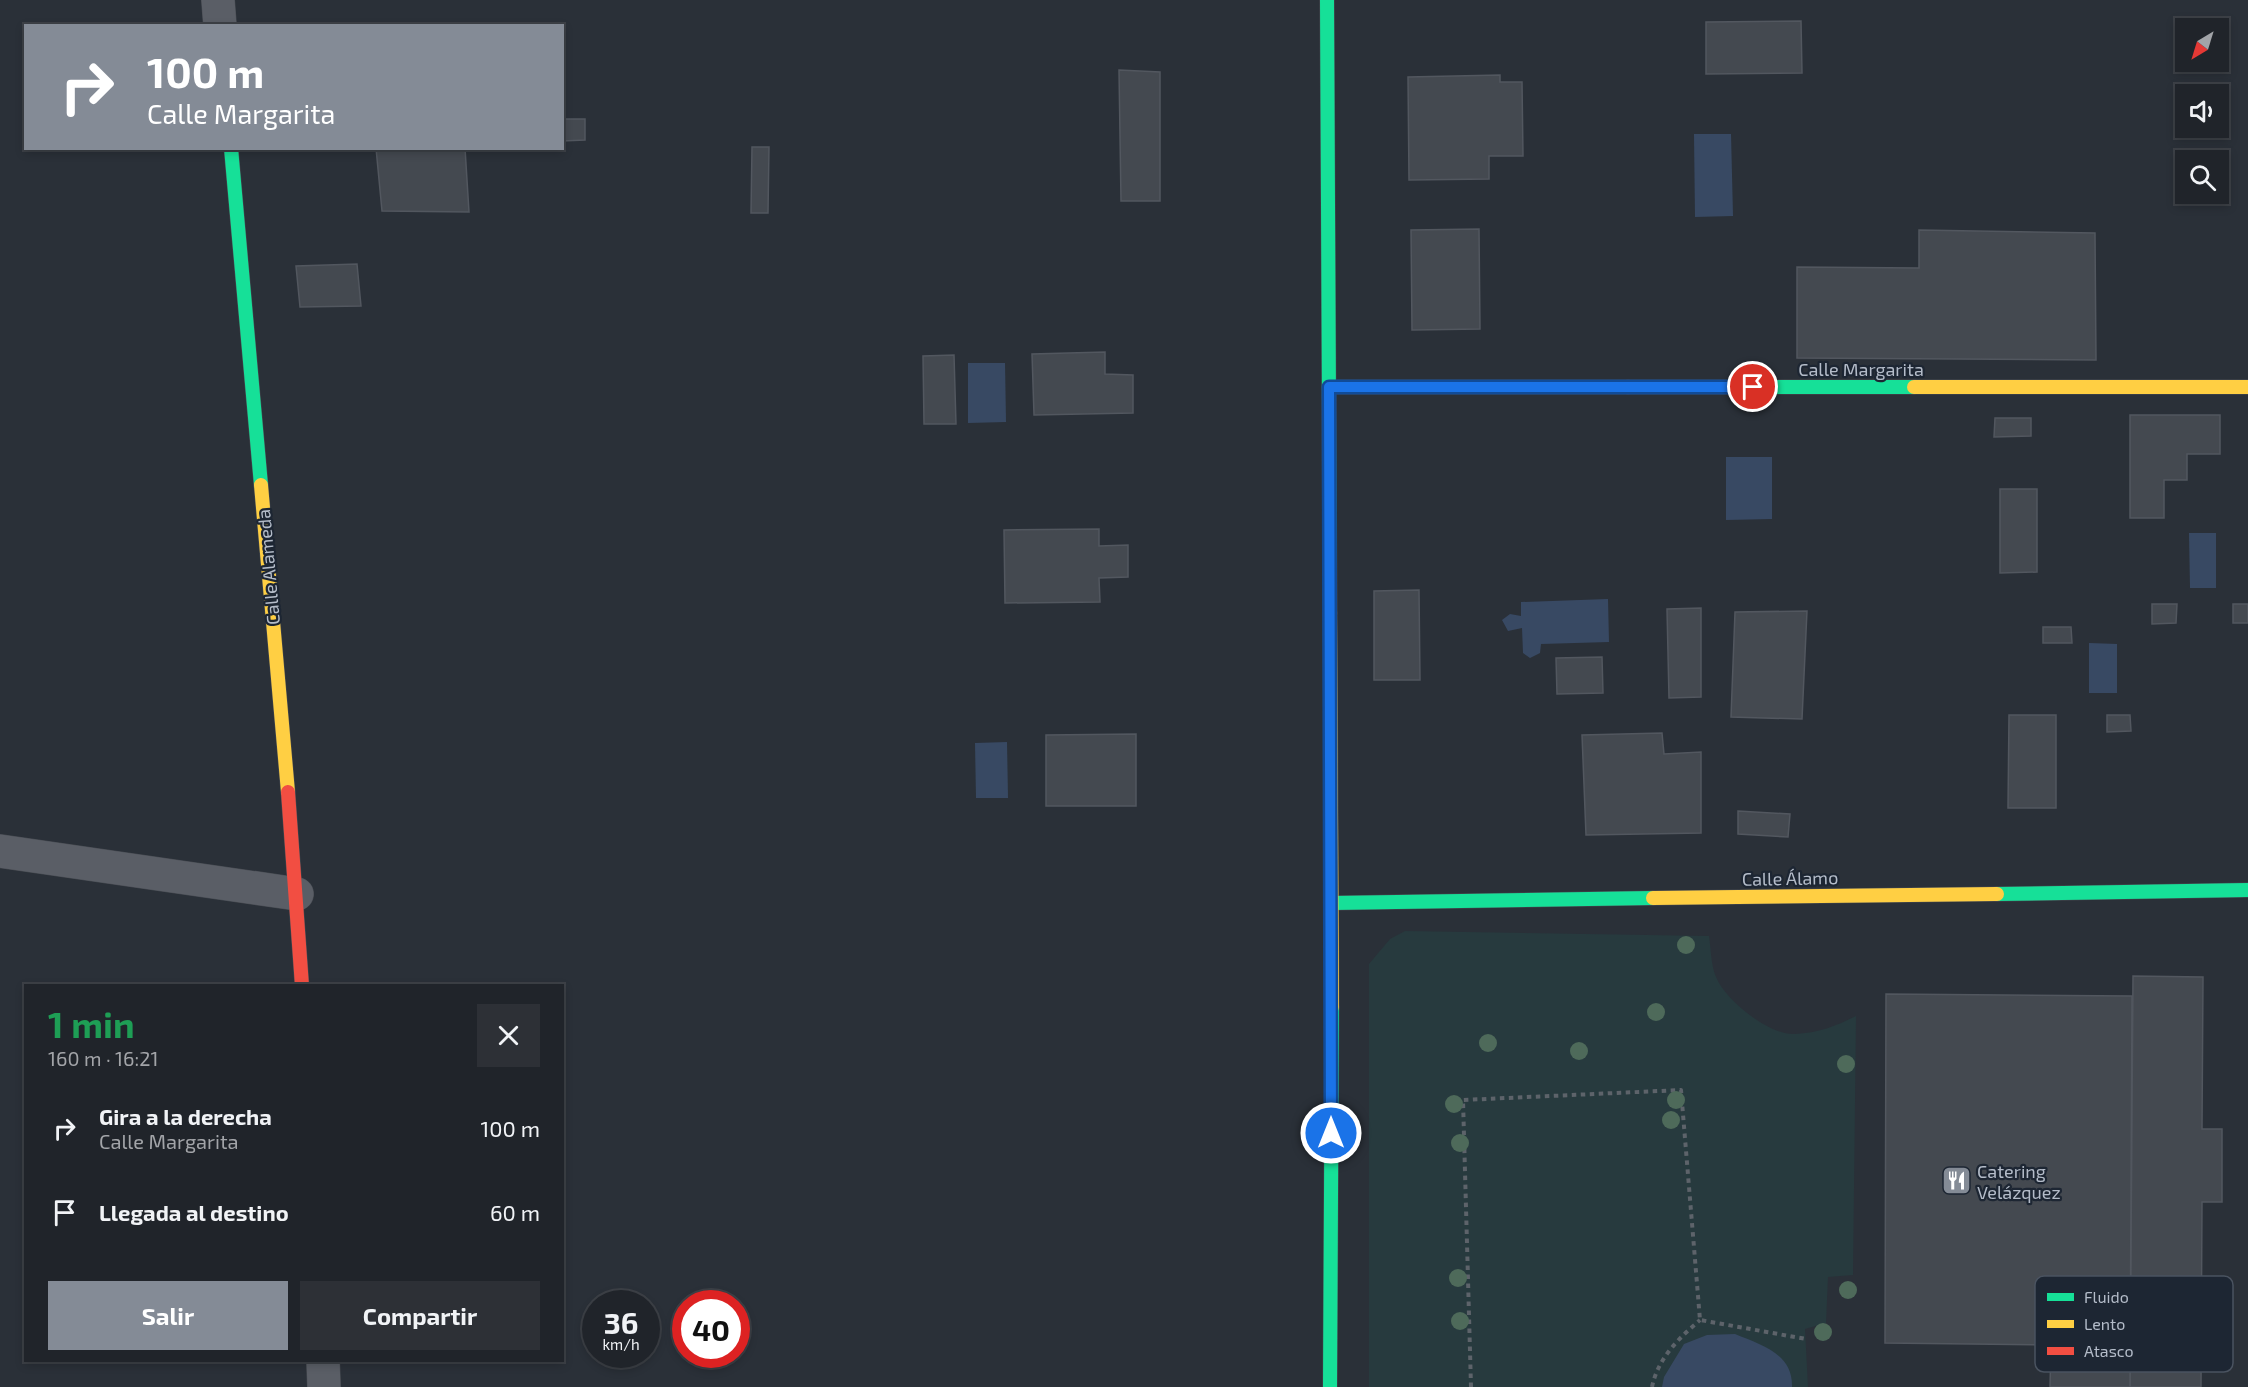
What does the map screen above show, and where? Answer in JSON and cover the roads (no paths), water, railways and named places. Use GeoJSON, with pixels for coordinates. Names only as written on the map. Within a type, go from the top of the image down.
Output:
{"type":"FeatureCollection","features":[{"type":"Feature","properties":{"kind":"street"},"geometry":{"type":"LineString","coordinates":[[218,0],[220,24]]}},
{"type":"Feature","properties":{"kind":"street"},"geometry":{"type":"LineString","coordinates":[[1327,0],[1332,903],[1330,1387]]}},
{"type":"Feature","properties":{"kind":"street","name":"Calle Alameda"},"geometry":{"type":"LineString","coordinates":[[231,150],[297,894],[302,984]]}},
{"type":"Feature","properties":{"kind":"street","name":"Calle Margarita"},"geometry":{"type":"LineString","coordinates":[[1329,387],[2248,387]]}},
{"type":"Feature","properties":{"kind":"street"},"geometry":{"type":"LineString","coordinates":[[0,851],[297,894]]}},
{"type":"Feature","properties":{"kind":"street","name":"Calle Álamo"},"geometry":{"type":"LineString","coordinates":[[1332,903],[2248,890]]}},
{"type":"Feature","properties":{"kind":"street"},"geometry":{"type":"LineString","coordinates":[[323,1362],[324,1387]]}},
{"type":"Feature","properties":{"kind":"water"},"geometry":{"type":"Polygon","coordinates":[[[1694,134],[1731,134],[1733,216],[1695,217],[1694,134]]]}},
{"type":"Feature","properties":{"kind":"water"},"geometry":{"type":"Polygon","coordinates":[[[968,363],[1005,363],[1006,422],[968,423],[968,363]]]}},
{"type":"Feature","properties":{"kind":"water"},"geometry":{"type":"Polygon","coordinates":[[[1726,457],[1772,457],[1772,519],[1726,520],[1726,457]]]}},
{"type":"Feature","properties":{"kind":"water"},"geometry":{"type":"Polygon","coordinates":[[[2189,533],[2216,533],[2216,588],[2190,588],[2189,533]]]}},
{"type":"Feature","properties":{"kind":"water"},"geometry":{"type":"Polygon","coordinates":[[[1608,599],[1609,642],[1541,644],[1540,653],[1530,658],[1523,653],[1522,628],[1508,631],[1502,620],[1510,614],[1521,616],[1521,602],[1608,599]]]}},
{"type":"Feature","properties":{"kind":"water"},"geometry":{"type":"Polygon","coordinates":[[[2089,643],[2117,644],[2117,693],[2089,693],[2089,643]]]}},
{"type":"Feature","properties":{"kind":"water"},"geometry":{"type":"Polygon","coordinates":[[[1007,742],[1008,798],[976,798],[975,743],[1007,742]]]}},
{"type":"Feature","properties":{"kind":"water"},"geometry":{"type":"Polygon","coordinates":[[[1735,1334],[1765,1347],[1781,1358],[1791,1375],[1792,1387],[1662,1387],[1664,1377],[1684,1344],[1707,1335],[1735,1334]]]}},
{"type":"Feature","properties":{"kind":"place","name":"Catering Velázquez"},"geometry":{"type":"Point","coordinates":[1956,1181]}}]}
